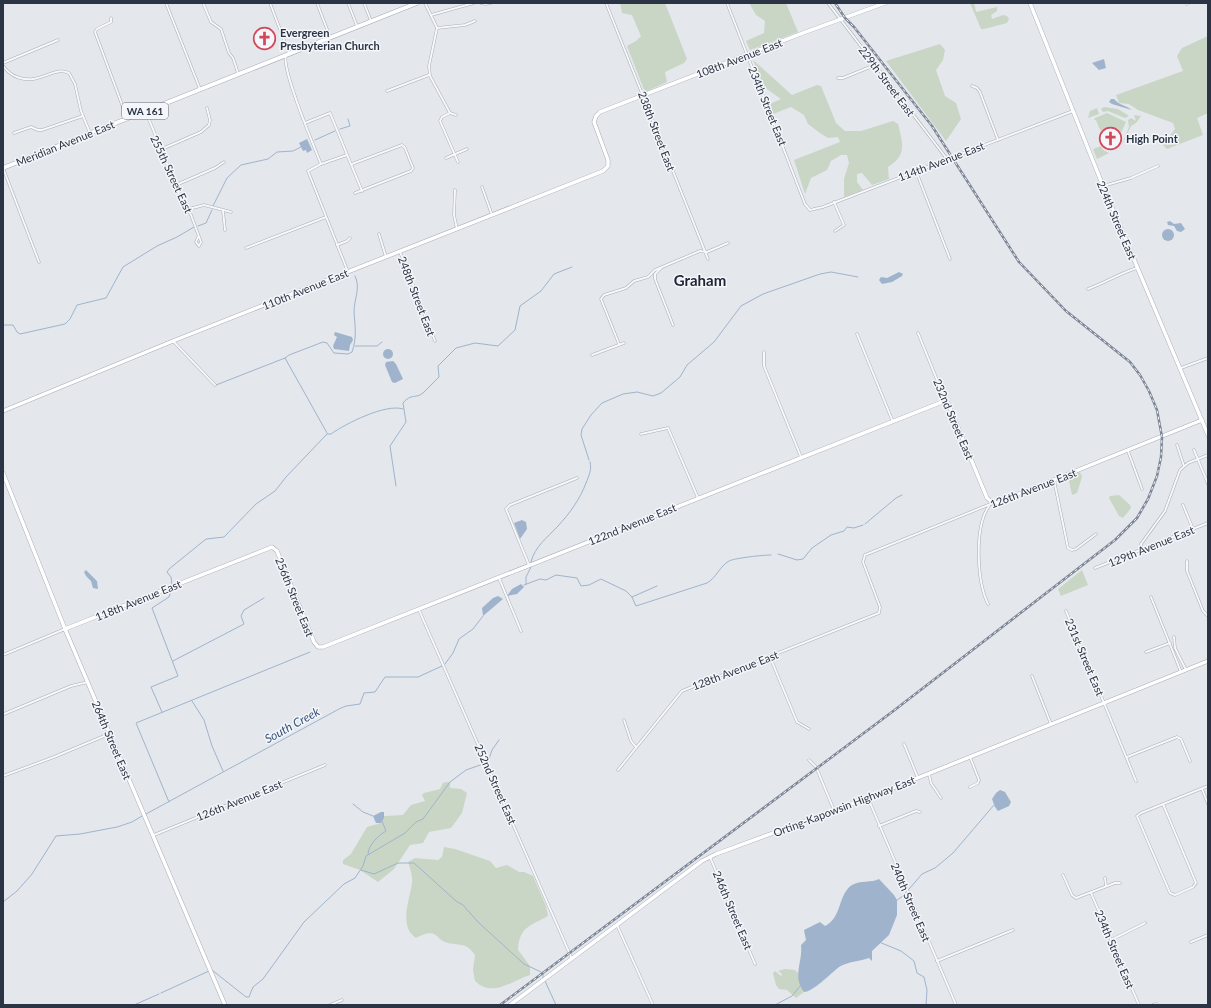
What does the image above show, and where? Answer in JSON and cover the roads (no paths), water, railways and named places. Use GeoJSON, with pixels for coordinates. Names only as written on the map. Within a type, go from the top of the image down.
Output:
{"type":"FeatureCollection","features":[{"type":"Feature","properties":{"kind":"main road","name":"Meridian Avenue East"},"geometry":{"type":"LineString","coordinates":[[3,168],[238,73],[417,3]]}},
{"type":"Feature","properties":{"kind":"street"},"geometry":{"type":"LineString","coordinates":[[166,3],[200,89]]}},
{"type":"Feature","properties":{"kind":"street"},"geometry":{"type":"LineString","coordinates":[[203,3],[211,22],[220,26],[229,53],[233,58],[238,73]]}},
{"type":"Feature","properties":{"kind":"street"},"geometry":{"type":"LineString","coordinates":[[270,3],[288,54],[285,59],[286,66],[304,123],[320,164]]}},
{"type":"Feature","properties":{"kind":"street"},"geometry":{"type":"LineString","coordinates":[[317,3],[330,37]]}},
{"type":"Feature","properties":{"kind":"street"},"geometry":{"type":"LineString","coordinates":[[348,3],[357,26]]}},
{"type":"Feature","properties":{"kind":"street"},"geometry":{"type":"LineString","coordinates":[[364,3],[371,21]]}},
{"type":"Feature","properties":{"kind":"street"},"geometry":{"type":"LineString","coordinates":[[425,3],[437,28],[429,75],[450,113],[456,115]]}},
{"type":"Feature","properties":{"kind":"street"},"geometry":{"type":"LineString","coordinates":[[431,15],[474,3]]}},
{"type":"Feature","properties":{"kind":"street"},"geometry":{"type":"LineString","coordinates":[[481,3],[491,3]]}},
{"type":"Feature","properties":{"kind":"street","name":"238th Street East"},"geometry":{"type":"LineString","coordinates":[[606,3],[708,259]]}},
{"type":"Feature","properties":{"kind":"street","name":"234th Street East"},"geometry":{"type":"LineString","coordinates":[[727,3],[809,210]]}},
{"type":"Feature","properties":{"kind":"street","name":"229th Street East"},"geometry":{"type":"LineString","coordinates":[[828,3],[947,159]]}},
{"type":"Feature","properties":{"kind":"street","name":"108th Avenue East"},"geometry":{"type":"LineString","coordinates":[[608,167],[608,160],[595,125],[595,117],[603,110],[885,3]]}},
{"type":"Feature","properties":{"kind":"street","name":"224th Street East"},"geometry":{"type":"LineString","coordinates":[[1030,3],[1103,186],[1208,435]]}},
{"type":"Feature","properties":{"kind":"street"},"geometry":{"type":"LineString","coordinates":[[111,18],[111,22],[96,30],[96,36],[127,118]]}},
{"type":"Feature","properties":{"kind":"street"},"geometry":{"type":"LineString","coordinates":[[437,28],[465,25],[475,22]]}},
{"type":"Feature","properties":{"kind":"street"},"geometry":{"type":"LineString","coordinates":[[58,40],[3,64],[10,74],[28,81],[59,71],[67,72],[72,76],[76,84],[83,116],[90,133]]}},
{"type":"Feature","properties":{"kind":"street"},"geometry":{"type":"LineString","coordinates":[[838,78],[844,78],[875,65]]}},
{"type":"Feature","properties":{"kind":"street"},"geometry":{"type":"LineString","coordinates":[[387,91],[429,75]]}},
{"type":"Feature","properties":{"kind":"street"},"geometry":{"type":"LineString","coordinates":[[972,86],[977,88],[980,92],[998,140]]}},
{"type":"Feature","properties":{"kind":"street"},"geometry":{"type":"LineString","coordinates":[[161,149],[204,129],[210,120],[207,108]]}},
{"type":"Feature","properties":{"kind":"street","name":"255th Street East"},"geometry":{"type":"LineString","coordinates":[[145,111],[182,199],[189,209],[198,237]]}},
{"type":"Feature","properties":{"kind":"street","name":"114th Avenue East"},"geometry":{"type":"LineString","coordinates":[[809,210],[815,210],[1073,111]]}},
{"type":"Feature","properties":{"kind":"street"},"geometry":{"type":"LineString","coordinates":[[304,123],[330,113],[362,191]]}},
{"type":"Feature","properties":{"kind":"street"},"geometry":{"type":"LineString","coordinates":[[450,113],[440,118],[446,136],[458,162]]}},
{"type":"Feature","properties":{"kind":"street"},"geometry":{"type":"LineString","coordinates":[[14,133],[31,127],[41,131],[83,116]]}},
{"type":"Feature","properties":{"kind":"street"},"geometry":{"type":"LineString","coordinates":[[352,164],[403,145],[413,169],[355,194]]}},
{"type":"Feature","properties":{"kind":"street"},"geometry":{"type":"LineString","coordinates":[[446,158],[467,149]]}},
{"type":"Feature","properties":{"kind":"street"},"geometry":{"type":"LineString","coordinates":[[348,155],[320,164],[308,171],[348,272]]}},
{"type":"Feature","properties":{"kind":"street"},"geometry":{"type":"LineString","coordinates":[[176,185],[215,168],[224,162]]}},
{"type":"Feature","properties":{"kind":"street"},"geometry":{"type":"LineString","coordinates":[[1103,186],[1131,178],[1158,166]]}},
{"type":"Feature","properties":{"kind":"street","name":"110th Avenue East"},"geometry":{"type":"LineString","coordinates":[[3,411],[172,341],[603,171],[608,167]]}},
{"type":"Feature","properties":{"kind":"street"},"geometry":{"type":"LineString","coordinates":[[3,168],[39,262]]}},
{"type":"Feature","properties":{"kind":"street"},"geometry":{"type":"LineString","coordinates":[[916,172],[950,259]]}},
{"type":"Feature","properties":{"kind":"street"},"geometry":{"type":"LineString","coordinates":[[482,187],[492,215]]}},
{"type":"Feature","properties":{"kind":"street"},"geometry":{"type":"LineString","coordinates":[[455,190],[454,215],[457,229]]}},
{"type":"Feature","properties":{"kind":"street"},"geometry":{"type":"LineString","coordinates":[[834,202],[844,225],[835,231]]}},
{"type":"Feature","properties":{"kind":"street"},"geometry":{"type":"LineString","coordinates":[[189,209],[204,206],[231,212]]}},
{"type":"Feature","properties":{"kind":"street"},"geometry":{"type":"LineString","coordinates":[[222,211],[225,230]]}},
{"type":"Feature","properties":{"kind":"street"},"geometry":{"type":"LineString","coordinates":[[246,248],[326,217]]}},
{"type":"Feature","properties":{"kind":"street","name":"248th Street East"},"geometry":{"type":"LineString","coordinates":[[379,234],[386,257]]}},
{"type":"Feature","properties":{"kind":"street"},"geometry":{"type":"LineString","coordinates":[[337,246],[350,238]]}},
{"type":"Feature","properties":{"kind":"street"},"geometry":{"type":"LineString","coordinates":[[619,344],[603,306],[602,296],[626,288],[662,267],[704,250],[707,252],[728,243]]}},
{"type":"Feature","properties":{"kind":"street","name":"248th Street East"},"geometry":{"type":"LineString","coordinates":[[400,252],[435,341]]}},
{"type":"Feature","properties":{"kind":"street"},"geometry":{"type":"LineString","coordinates":[[662,267],[655,274],[655,277],[673,325]]}},
{"type":"Feature","properties":{"kind":"street"},"geometry":{"type":"LineString","coordinates":[[1088,288],[1107,282],[1125,272],[1137,268]]}},
{"type":"Feature","properties":{"kind":"street","name":"232nd Street East"},"geometry":{"type":"LineString","coordinates":[[918,333],[987,498],[993,503]]}},
{"type":"Feature","properties":{"kind":"street"},"geometry":{"type":"LineString","coordinates":[[857,334],[893,422]]}},
{"type":"Feature","properties":{"kind":"street"},"geometry":{"type":"LineString","coordinates":[[172,341],[214,385]]}},
{"type":"Feature","properties":{"kind":"street"},"geometry":{"type":"LineString","coordinates":[[592,355],[624,343]]}},
{"type":"Feature","properties":{"kind":"street"},"geometry":{"type":"LineString","coordinates":[[764,352],[764,366],[801,457]]}},
{"type":"Feature","properties":{"kind":"street"},"geometry":{"type":"LineString","coordinates":[[1180,369],[1208,358]]}},
{"type":"Feature","properties":{"kind":"street","name":"122nd Avenue East"},"geometry":{"type":"LineString","coordinates":[[318,647],[323,647],[801,457],[946,402]]}},
{"type":"Feature","properties":{"kind":"street","name":"126th Avenue East"},"geometry":{"type":"LineString","coordinates":[[880,610],[863,562],[864,556],[869,552],[993,503],[1000,502],[1202,420]]}},
{"type":"Feature","properties":{"kind":"street"},"geometry":{"type":"LineString","coordinates":[[642,434],[665,427],[669,430],[698,498]]}},
{"type":"Feature","properties":{"kind":"street"},"geometry":{"type":"LineString","coordinates":[[1177,445],[1184,466]]}},
{"type":"Feature","properties":{"kind":"street"},"geometry":{"type":"LineString","coordinates":[[1194,450],[1208,484]]}},
{"type":"Feature","properties":{"kind":"street"},"geometry":{"type":"LineString","coordinates":[[1128,451],[1142,489]]}},
{"type":"Feature","properties":{"kind":"street"},"geometry":{"type":"LineString","coordinates":[[1141,549],[1141,544],[1164,511],[1179,472],[1184,466],[1208,455]]}},
{"type":"Feature","properties":{"kind":"street","name":"264th Street East"},"geometry":{"type":"LineString","coordinates":[[3,474],[65,630],[225,1005]]}},
{"type":"Feature","properties":{"kind":"street"},"geometry":{"type":"LineString","coordinates":[[529,565],[506,510],[510,505],[577,478]]}},
{"type":"Feature","properties":{"kind":"street"},"geometry":{"type":"LineString","coordinates":[[1054,480],[1067,544],[1071,550],[1078,548],[1096,534]]}},
{"type":"Feature","properties":{"kind":"street"},"geometry":{"type":"LineString","coordinates":[[988,604],[982,586],[980,540],[984,516],[988,506],[993,503]]}},
{"type":"Feature","properties":{"kind":"street"},"geometry":{"type":"LineString","coordinates":[[1183,505],[1193,529]]}},
{"type":"Feature","properties":{"kind":"street","name":"129th Avenue East"},"geometry":{"type":"LineString","coordinates":[[1095,568],[1208,523]]}},
{"type":"Feature","properties":{"kind":"street","name":"118th Avenue East"},"geometry":{"type":"LineString","coordinates":[[3,654],[261,550],[273,547]]}},
{"type":"Feature","properties":{"kind":"street","name":"256th Street East"},"geometry":{"type":"LineString","coordinates":[[273,547],[277,551],[312,637],[318,647]]}},
{"type":"Feature","properties":{"kind":"street"},"geometry":{"type":"LineString","coordinates":[[1187,561],[1187,572],[1203,610],[1208,616]]}},
{"type":"Feature","properties":{"kind":"street"},"geometry":{"type":"LineString","coordinates":[[499,577],[521,631]]}},
{"type":"Feature","properties":{"kind":"street"},"geometry":{"type":"LineString","coordinates":[[1151,597],[1181,672]]}},
{"type":"Feature","properties":{"kind":"street","name":"252nd Street East"},"geometry":{"type":"LineString","coordinates":[[418,609],[572,959]]}},
{"type":"Feature","properties":{"kind":"street","name":"128th Avenue East"},"geometry":{"type":"LineString","coordinates":[[618,770],[681,692],[870,617],[879,613],[880,610]]}},
{"type":"Feature","properties":{"kind":"street","name":"231st Street East"},"geometry":{"type":"LineString","coordinates":[[1066,611],[1136,781]]}},
{"type":"Feature","properties":{"kind":"street"},"geometry":{"type":"LineString","coordinates":[[1174,637],[1175,648],[1186,670]]}},
{"type":"Feature","properties":{"kind":"street"},"geometry":{"type":"LineString","coordinates":[[1146,652],[1170,643]]}},
{"type":"Feature","properties":{"kind":"street"},"geometry":{"type":"LineString","coordinates":[[770,657],[797,722],[808,729]]}},
{"type":"Feature","properties":{"kind":"street","name":"Orting-Kapowsin Highway East"},"geometry":{"type":"LineString","coordinates":[[510,1005],[710,857],[929,774],[1208,661]]}},
{"type":"Feature","properties":{"kind":"street"},"geometry":{"type":"LineString","coordinates":[[1032,676],[1051,724]]}},
{"type":"Feature","properties":{"kind":"street"},"geometry":{"type":"LineString","coordinates":[[4,714],[71,686],[88,682]]}},
{"type":"Feature","properties":{"kind":"street"},"geometry":{"type":"LineString","coordinates":[[624,720],[631,741],[636,748]]}},
{"type":"Feature","properties":{"kind":"street"},"geometry":{"type":"LineString","coordinates":[[3,776],[110,734]]}},
{"type":"Feature","properties":{"kind":"street"},"geometry":{"type":"LineString","coordinates":[[1126,757],[1178,737],[1181,739],[1190,761]]}},
{"type":"Feature","properties":{"kind":"street"},"geometry":{"type":"LineString","coordinates":[[904,744],[918,778]]}},
{"type":"Feature","properties":{"kind":"street"},"geometry":{"type":"LineString","coordinates":[[970,757],[979,780],[978,783],[970,787]]}},
{"type":"Feature","properties":{"kind":"street"},"geometry":{"type":"LineString","coordinates":[[809,760],[816,767],[834,810]]}},
{"type":"Feature","properties":{"kind":"street","name":"126th Avenue East"},"geometry":{"type":"LineString","coordinates":[[153,835],[325,765]]}},
{"type":"Feature","properties":{"kind":"street"},"geometry":{"type":"LineString","coordinates":[[929,774],[931,783],[941,798]]}},
{"type":"Feature","properties":{"kind":"street"},"geometry":{"type":"LineString","coordinates":[[1163,804],[1195,884],[1175,895],[1172,895],[1168,890],[1137,816],[1141,813],[1163,804],[1202,789],[1208,786]]}},
{"type":"Feature","properties":{"kind":"street"},"geometry":{"type":"LineString","coordinates":[[1202,789],[1208,804]]}},
{"type":"Feature","properties":{"kind":"street","name":"240th Street East"},"geometry":{"type":"LineString","coordinates":[[868,798],[956,1005]]}},
{"type":"Feature","properties":{"kind":"street"},"geometry":{"type":"LineString","coordinates":[[880,826],[916,811],[920,812]]}},
{"type":"Feature","properties":{"kind":"street","name":"246th Street East"},"geometry":{"type":"LineString","coordinates":[[710,857],[755,964]]}},
{"type":"Feature","properties":{"kind":"street"},"geometry":{"type":"LineString","coordinates":[[1063,875],[1072,896],[1075,898],[1106,886],[1120,883]]}},
{"type":"Feature","properties":{"kind":"street"},"geometry":{"type":"LineString","coordinates":[[1105,878],[1106,886]]}},
{"type":"Feature","properties":{"kind":"street","name":"234th Street East"},"geometry":{"type":"LineString","coordinates":[[1091,892],[1139,1005]]}},
{"type":"Feature","properties":{"kind":"street"},"geometry":{"type":"LineString","coordinates":[[1111,940],[1145,923]]}},
{"type":"Feature","properties":{"kind":"street"},"geometry":{"type":"LineString","coordinates":[[617,925],[652,1005]]}},
{"type":"Feature","properties":{"kind":"street"},"geometry":{"type":"LineString","coordinates":[[937,961],[1013,930]]}},
{"type":"Feature","properties":{"kind":"street"},"geometry":{"type":"LineString","coordinates":[[1191,942],[1208,935]]}},
{"type":"Feature","properties":{"kind":"street"},"geometry":{"type":"LineString","coordinates":[[330,1005],[342,1000]]}},
{"type":"Feature","properties":{"kind":"water"},"geometry":{"type":"Polygon","coordinates":[[[1104,59],[1106,68],[1099,70],[1092,63],[1104,59]]]}},
{"type":"Feature","properties":{"kind":"water"},"geometry":{"type":"Polygon","coordinates":[[[1111,99],[1114,99],[1118,103],[1132,110],[1112,104],[1109,102],[1111,99]]]}},
{"type":"Feature","properties":{"kind":"water"},"geometry":{"type":"Polygon","coordinates":[[[307,139],[312,150],[307,153],[306,150],[303,151],[299,143],[307,139]]]}},
{"type":"Feature","properties":{"kind":"water"},"geometry":{"type":"Polygon","coordinates":[[[1170,221],[1174,224],[1181,223],[1185,229],[1181,232],[1177,231],[1174,226],[1168,225],[1167,222],[1170,221]]]}},
{"type":"Feature","properties":{"kind":"water"},"geometry":{"type":"Polygon","coordinates":[[[1166,229],[1170,229],[1174,235],[1170,241],[1166,241],[1162,237],[1162,233],[1166,229]]]}},
{"type":"Feature","properties":{"kind":"water"},"geometry":{"type":"Polygon","coordinates":[[[899,272],[903,274],[902,276],[892,282],[882,284],[879,280],[881,277],[887,278],[899,272]]]}},
{"type":"Feature","properties":{"kind":"water"},"geometry":{"type":"Polygon","coordinates":[[[335,332],[352,337],[353,340],[349,351],[334,349],[333,346],[337,337],[334,335],[335,332]]]}},
{"type":"Feature","properties":{"kind":"water"},"geometry":{"type":"Polygon","coordinates":[[[386,349],[390,349],[392,350],[392,358],[386,359],[383,356],[383,352],[386,349]]]}},
{"type":"Feature","properties":{"kind":"water"},"geometry":{"type":"Polygon","coordinates":[[[393,361],[403,379],[395,383],[392,382],[385,365],[386,362],[393,361]]]}},
{"type":"Feature","properties":{"kind":"water"},"geometry":{"type":"Polygon","coordinates":[[[522,520],[526,522],[527,529],[520,539],[514,523],[522,520]]]}},
{"type":"Feature","properties":{"kind":"water"},"geometry":{"type":"Polygon","coordinates":[[[86,570],[97,581],[98,589],[93,588],[91,581],[84,572],[86,570]]]}},
{"type":"Feature","properties":{"kind":"water"},"geometry":{"type":"Polygon","coordinates":[[[521,584],[524,587],[517,594],[507,596],[512,589],[521,584]]]}},
{"type":"Feature","properties":{"kind":"water"},"geometry":{"type":"Polygon","coordinates":[[[498,596],[503,599],[483,616],[482,608],[493,598],[498,596]]]}},
{"type":"Feature","properties":{"kind":"water"},"geometry":{"type":"Polygon","coordinates":[[[1000,790],[1005,792],[1011,802],[1009,806],[998,811],[992,799],[1000,790]]]}},
{"type":"Feature","properties":{"kind":"water"},"geometry":{"type":"Polygon","coordinates":[[[384,812],[384,818],[381,823],[376,823],[373,816],[384,812]]]}},
{"type":"Feature","properties":{"kind":"water"},"geometry":{"type":"Polygon","coordinates":[[[879,879],[897,900],[897,915],[889,935],[872,951],[872,961],[869,958],[843,965],[817,986],[804,992],[798,975],[801,945],[806,940],[804,930],[820,922],[825,926],[830,922],[837,912],[844,894],[852,885],[879,879]]]}},
{"type":"Feature","properties":{"kind":"waterway"},"geometry":{"type":"LineString","coordinates":[[340,129],[350,126],[348,119]]}},
{"type":"Feature","properties":{"kind":"waterway"},"geometry":{"type":"LineString","coordinates":[[315,140],[335,131]]}},
{"type":"Feature","properties":{"kind":"waterway"},"geometry":{"type":"LineString","coordinates":[[213,206],[227,178],[241,165],[268,159],[277,152],[293,151],[301,147]]}},
{"type":"Feature","properties":{"kind":"waterway"},"geometry":{"type":"LineString","coordinates":[[198,226],[206,223],[212,210]]}},
{"type":"Feature","properties":{"kind":"waterway"},"geometry":{"type":"LineString","coordinates":[[3,325],[13,325],[20,334],[65,324],[70,319],[77,305],[106,298],[123,267],[157,246],[194,227]]}},
{"type":"Feature","properties":{"kind":"waterway"},"geometry":{"type":"LineString","coordinates":[[396,486],[390,446],[406,422],[403,403],[409,398],[423,393],[439,377],[438,366],[456,348],[475,343],[498,346],[515,330],[520,306],[541,291],[554,274],[572,267]]}},
{"type":"Feature","properties":{"kind":"waterway"},"geometry":{"type":"LineString","coordinates":[[589,460],[581,435],[582,429],[591,415],[602,403],[623,394],[637,392],[653,396],[661,393],[680,377],[687,365],[714,342],[741,306],[763,294],[820,274],[831,272],[858,277]]}},
{"type":"Feature","properties":{"kind":"waterway"},"geometry":{"type":"LineString","coordinates":[[285,358],[289,355],[323,342],[327,343],[334,353],[348,354],[352,352],[355,337],[354,307],[357,289],[357,280],[355,276]]}},
{"type":"Feature","properties":{"kind":"waterway"},"geometry":{"type":"LineString","coordinates":[[355,346],[377,346],[382,342]]}},
{"type":"Feature","properties":{"kind":"waterway"},"geometry":{"type":"LineString","coordinates":[[216,385],[285,358],[327,433]]}},
{"type":"Feature","properties":{"kind":"waterway"},"geometry":{"type":"LineString","coordinates":[[172,585],[171,577],[167,572],[169,569],[206,539],[224,537],[256,504],[275,491],[286,477],[327,434],[331,434],[355,420],[376,412],[387,409],[403,409]]}},
{"type":"Feature","properties":{"kind":"waterway"},"geometry":{"type":"LineString","coordinates":[[531,562],[538,547],[571,511],[578,500],[589,475],[591,467],[590,462]]}},
{"type":"Feature","properties":{"kind":"waterway"},"geometry":{"type":"LineString","coordinates":[[865,524],[896,498],[902,495]]}},
{"type":"Feature","properties":{"kind":"waterway"},"geometry":{"type":"LineString","coordinates":[[778,554],[797,560],[803,559],[812,548],[831,535],[844,531],[847,527],[854,528],[863,525]]}},
{"type":"Feature","properties":{"kind":"waterway"},"geometry":{"type":"LineString","coordinates":[[524,585],[540,579],[546,580],[556,575],[577,578],[581,586],[589,585],[601,579],[626,591],[632,597],[636,606],[707,583],[729,561],[771,555]]}},
{"type":"Feature","properties":{"kind":"waterway"},"geometry":{"type":"LineString","coordinates":[[526,584],[526,577],[531,567]]}},
{"type":"Feature","properties":{"kind":"waterway"},"geometry":{"type":"LineString","coordinates":[[632,597],[657,586]]}},
{"type":"Feature","properties":{"kind":"waterway"},"geometry":{"type":"LineString","coordinates":[[162,712],[151,687],[178,676],[152,608],[169,597],[172,588]]}},
{"type":"Feature","properties":{"kind":"waterway"},"geometry":{"type":"LineString","coordinates":[[173,661],[244,624],[241,616],[244,610],[264,598]]}},
{"type":"Feature","properties":{"kind":"waterway","name":"South Creek"},"geometry":{"type":"LineString","coordinates":[[445,664],[453,653],[459,639],[473,629],[483,616]]}},
{"type":"Feature","properties":{"kind":"waterway"},"geometry":{"type":"LineString","coordinates":[[169,802],[136,723],[310,652]]}},
{"type":"Feature","properties":{"kind":"waterway","name":"South Creek"},"geometry":{"type":"LineString","coordinates":[[146,814],[339,709],[346,706],[360,704],[364,693],[375,692],[385,677],[418,677],[442,666]]}},
{"type":"Feature","properties":{"kind":"waterway"},"geometry":{"type":"LineString","coordinates":[[192,701],[204,720],[212,746],[223,771]]}},
{"type":"Feature","properties":{"kind":"waterway"},"geometry":{"type":"LineString","coordinates":[[488,762],[492,750],[499,740]]}},
{"type":"Feature","properties":{"kind":"waterway"},"geometry":{"type":"LineString","coordinates":[[212,970],[246,997],[249,997],[253,987],[263,979],[304,922],[344,884],[355,878],[363,866],[366,856],[405,833],[416,822],[423,819],[450,782],[466,770],[486,763]]}},
{"type":"Feature","properties":{"kind":"waterway"},"geometry":{"type":"LineString","coordinates":[[353,804],[363,812],[373,816]]}},
{"type":"Feature","properties":{"kind":"waterway"},"geometry":{"type":"LineString","coordinates":[[896,901],[904,895],[922,874],[935,868],[953,853],[994,805]]}},
{"type":"Feature","properties":{"kind":"waterway","name":"South Creek"},"geometry":{"type":"LineString","coordinates":[[3,902],[17,891],[32,874],[56,836],[80,834],[117,827],[132,822],[142,816]]}},
{"type":"Feature","properties":{"kind":"waterway"},"geometry":{"type":"LineString","coordinates":[[368,854],[372,844],[386,831],[382,821]]}},
{"type":"Feature","properties":{"kind":"waterway"},"geometry":{"type":"LineString","coordinates":[[361,870],[374,874],[398,863],[414,863],[456,901],[463,905],[478,922],[524,964],[541,972]]}},
{"type":"Feature","properties":{"kind":"waterway"},"geometry":{"type":"LineString","coordinates":[[879,942],[901,951],[914,961],[917,973],[924,977],[927,990],[926,1005]]}},
{"type":"Feature","properties":{"kind":"waterway"},"geometry":{"type":"LineString","coordinates":[[161,993],[209,971]]}},
{"type":"Feature","properties":{"kind":"waterway"},"geometry":{"type":"LineString","coordinates":[[545,981],[556,1005]]}},
{"type":"Feature","properties":{"kind":"waterway"},"geometry":{"type":"LineString","coordinates":[[775,1005],[792,996],[801,985]]}},
{"type":"Feature","properties":{"kind":"waterway"},"geometry":{"type":"LineString","coordinates":[[134,1005],[159,994]]}},
{"type":"Feature","properties":{"kind":"railway"},"geometry":{"type":"LineString","coordinates":[[500,1005],[892,712],[1115,540],[1137,518],[1148,499],[1157,476],[1161,457],[1162,437],[1157,410],[1140,375],[1130,362],[1066,311],[1019,262],[932,126],[854,27],[845,18],[835,3]]}},
{"type":"Feature","properties":{"kind":"place","name":"Evergreen Presbyterian Church"},"geometry":{"type":"Point","coordinates":[265,38]}},
{"type":"Feature","properties":{"kind":"place","name":"High Point"},"geometry":{"type":"Point","coordinates":[1111,138]}},
{"type":"Feature","properties":{"kind":"district","name":"Graham"},"geometry":{"type":"Point","coordinates":[700,280]}}]}
